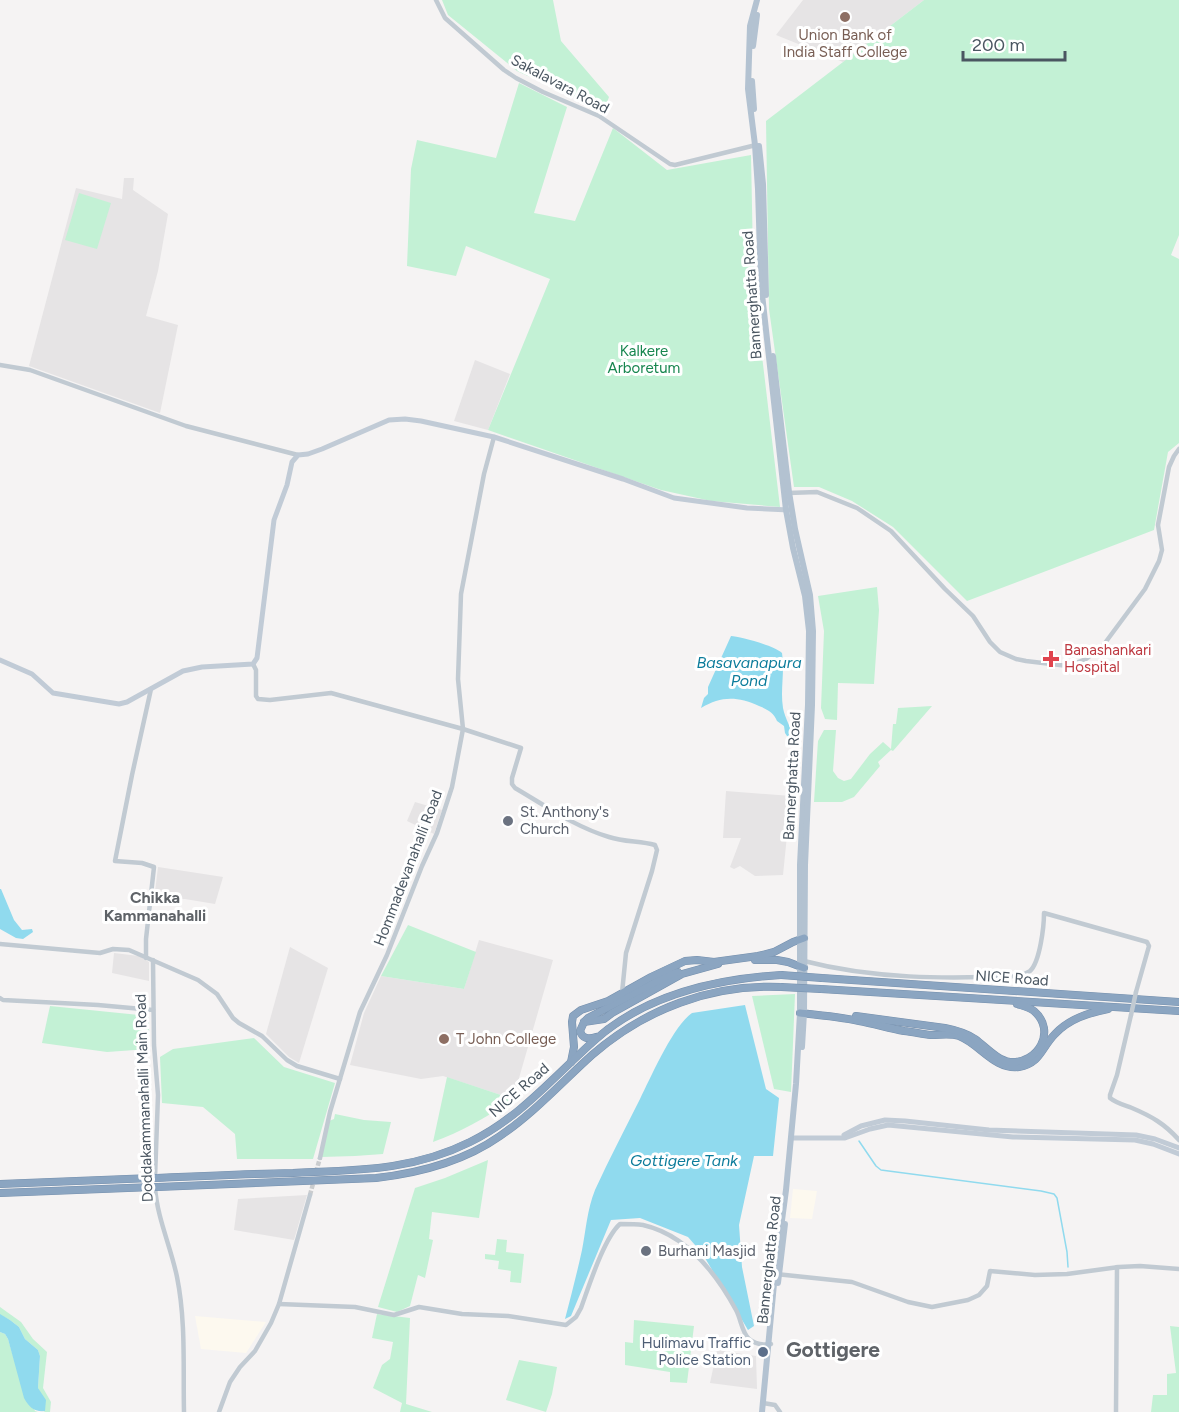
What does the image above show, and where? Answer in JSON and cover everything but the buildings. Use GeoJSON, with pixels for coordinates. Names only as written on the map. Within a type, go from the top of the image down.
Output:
{"type":"FeatureCollection","features":[{"type":"Feature","properties":{"kind":"highway"},"geometry":{"type":"LineString","coordinates":[[598,1037],[582,1036],[580,1031],[584,1022],[604,1019],[669,980],[712,964],[767,954],[802,939]]}},
{"type":"Feature","properties":{"kind":"highway"},"geometry":{"type":"LineString","coordinates":[[572,1062],[573,1016],[580,1010],[608,1000],[674,965],[697,960],[712,964],[777,960],[802,966]]}},
{"type":"Feature","properties":{"kind":"highway","name":"NICE Road"},"geometry":{"type":"LineString","coordinates":[[0,1184],[369,1169],[434,1158],[495,1128],[523,1107],[598,1037],[620,1021],[675,993],[720,981],[781,975],[1179,1002]]}},
{"type":"Feature","properties":{"kind":"highway","name":"NICE Road"},"geometry":{"type":"LineString","coordinates":[[0,1193],[376,1178],[408,1174],[437,1166],[475,1151],[512,1128],[605,1044],[640,1020],[684,1000],[744,987],[821,989],[1179,1011]]}},
{"type":"Feature","properties":{"kind":"highway"},"geometry":{"type":"LineString","coordinates":[[802,1011],[959,1031],[974,1038],[1004,1060],[1013,1062],[1031,1057],[1040,1048],[1044,1039],[1044,1026],[1040,1017],[1032,1009],[1006,1000]]}},
{"type":"Feature","properties":{"kind":"highway"},"geometry":{"type":"LineString","coordinates":[[802,1011],[931,1035],[957,1036],[972,1043],[999,1064],[1014,1067],[1034,1061],[1054,1035],[1074,1020],[1098,1011],[1122,1008]]}},
{"type":"Feature","properties":{"kind":"main road","name":"Bannerghatta Road"},"geometry":{"type":"LineString","coordinates":[[759,0],[752,81],[757,145],[763,184],[766,289],[793,548],[811,633],[800,865],[802,1011],[793,1138],[764,1412]]}},
{"type":"Feature","properties":{"kind":"main road"},"geometry":{"type":"LineString","coordinates":[[0,660],[32,674],[49,691],[119,704],[127,702],[186,670],[253,664],[257,658],[274,520],[287,485],[292,462],[298,455],[322,449],[389,420],[421,421],[494,437],[674,498],[727,506],[789,510]]}},
{"type":"Feature","properties":{"kind":"main road"},"geometry":{"type":"LineString","coordinates":[[840,1138],[861,1126],[885,1120],[989,1130],[1136,1135],[1179,1148]]}},
{"type":"Feature","properties":{"kind":"main road"},"geometry":{"type":"LineString","coordinates":[[793,1138],[845,1138],[888,1125],[1013,1137],[1135,1140],[1179,1154]]}},
{"type":"Feature","properties":{"kind":"street","name":"Sakalavara Road"},"geometry":{"type":"LineString","coordinates":[[436,0],[445,18],[504,70],[543,92],[598,116],[670,164],[675,165],[757,145]]}},
{"type":"Feature","properties":{"kind":"street"},"geometry":{"type":"LineString","coordinates":[[0,365],[30,370],[186,426],[298,455]]}},
{"type":"Feature","properties":{"kind":"street","name":"Hommadevanahalli Road"},"geometry":{"type":"LineString","coordinates":[[320,1158],[330,1112],[360,1012],[387,955],[437,833],[452,787],[464,729],[458,680],[461,594],[484,474],[494,437]]}},
{"type":"Feature","properties":{"kind":"street"},"geometry":{"type":"LineString","coordinates":[[787,493],[817,492],[855,508],[891,531],[973,616],[990,642],[1000,652],[1017,659],[1068,666],[1086,659],[1102,647],[1145,589],[1162,550],[1158,525],[1169,467],[1179,449]]}},
{"type":"Feature","properties":{"kind":"street"},"geometry":{"type":"LineString","coordinates":[[253,664],[256,670],[256,696],[260,700],[331,693],[464,729],[521,748],[512,778],[515,788],[574,823],[609,837],[655,845],[657,850],[627,953],[622,993]]}},
{"type":"Feature","properties":{"kind":"street"},"geometry":{"type":"LineString","coordinates":[[146,958],[154,867],[142,863],[115,861],[151,689]]}},
{"type":"Feature","properties":{"kind":"street"},"geometry":{"type":"LineString","coordinates":[[802,966],[926,978],[1016,976],[1028,972],[1038,955],[1044,913],[1147,942],[1149,946],[1110,1098],[1158,1120],[1179,1140]]}},
{"type":"Feature","properties":{"kind":"street"},"geometry":{"type":"LineString","coordinates":[[0,944],[100,953],[113,949],[129,950],[201,982],[217,994],[238,1023],[262,1036],[287,1060],[297,1066],[340,1079]]}},
{"type":"Feature","properties":{"kind":"street","name":"Doddakammanahalli Main Road"},"geometry":{"type":"LineString","coordinates":[[153,960],[153,1010],[158,1095],[156,1193],[178,1278],[182,1318],[184,1412]]}},
{"type":"Feature","properties":{"kind":"street"},"geometry":{"type":"LineString","coordinates":[[0,998],[153,1010]]}},
{"type":"Feature","properties":{"kind":"street"},"geometry":{"type":"LineString","coordinates":[[219,1412],[230,1382],[255,1351],[279,1304],[310,1195]]}},
{"type":"Feature","properties":{"kind":"street"},"geometry":{"type":"LineString","coordinates":[[279,1304],[354,1307],[394,1315],[419,1307],[462,1314],[508,1316],[566,1325],[576,1317],[608,1240],[615,1229],[620,1224],[636,1224],[678,1240],[693,1252],[710,1270],[737,1311],[748,1338],[755,1343],[770,1344]]}},
{"type":"Feature","properties":{"kind":"street"},"geometry":{"type":"LineString","coordinates":[[1116,1412],[1117,1267]]}},
{"type":"Feature","properties":{"kind":"street"},"geometry":{"type":"LineString","coordinates":[[777,1274],[852,1282],[908,1302],[932,1307],[968,1300],[979,1295],[987,1286],[990,1271],[1049,1275],[1117,1267],[1179,1269]]}},
{"type":"Feature","properties":{"kind":"street"},"geometry":{"type":"LineString","coordinates":[[764,1403],[775,1405],[780,1412]]}},
{"type":"Feature","properties":{"kind":"shaded area","name":"Union Bank of India Staff College"},"geometry":{"type":"Polygon","coordinates":[[[803,0],[924,0],[843,62],[776,35],[803,0]]]}},
{"type":"Feature","properties":{"kind":"shaded area"},"geometry":{"type":"Polygon","coordinates":[[[124,178],[134,178],[133,190],[168,214],[158,271],[146,316],[178,325],[160,413],[29,366],[76,188],[122,199],[124,178]]]}},
{"type":"Feature","properties":{"kind":"shaded area"},"geometry":{"type":"Polygon","coordinates":[[[475,360],[510,374],[488,430],[454,421],[475,360]]]}},
{"type":"Feature","properties":{"kind":"shaded area"},"geometry":{"type":"Polygon","coordinates":[[[726,791],[791,796],[783,875],[755,876],[740,866],[734,869],[730,867],[741,838],[723,838],[726,791]]]}},
{"type":"Feature","properties":{"kind":"shaded area"},"geometry":{"type":"Polygon","coordinates":[[[415,802],[442,810],[434,834],[407,821],[415,802]]]}},
{"type":"Feature","properties":{"kind":"shaded area"},"geometry":{"type":"Polygon","coordinates":[[[158,867],[223,877],[215,904],[185,899],[154,900],[158,867]]]}},
{"type":"Feature","properties":{"kind":"shaded area","name":"T John College"},"geometry":{"type":"Polygon","coordinates":[[[479,940],[553,960],[513,1099],[443,1076],[421,1079],[350,1065],[364,1013],[381,976],[464,989],[479,940]]]}},
{"type":"Feature","properties":{"kind":"shaded area"},"geometry":{"type":"Polygon","coordinates":[[[290,947],[328,968],[299,1063],[289,1057],[266,1034],[290,947]]]}},
{"type":"Feature","properties":{"kind":"shaded area"},"geometry":{"type":"Polygon","coordinates":[[[114,953],[139,956],[149,962],[149,981],[112,973],[114,953]]]}},
{"type":"Feature","properties":{"kind":"shaded area"},"geometry":{"type":"Polygon","coordinates":[[[793,1189],[817,1191],[812,1219],[790,1218],[793,1189]]]}},
{"type":"Feature","properties":{"kind":"shaded area"},"geometry":{"type":"Polygon","coordinates":[[[307,1195],[294,1240],[234,1230],[238,1199],[307,1195]]]}},
{"type":"Feature","properties":{"kind":"shaded area"},"geometry":{"type":"Polygon","coordinates":[[[195,1316],[266,1322],[246,1353],[201,1349],[195,1316]]]}},
{"type":"Feature","properties":{"kind":"shaded area"},"geometry":{"type":"Polygon","coordinates":[[[717,1350],[756,1356],[757,1389],[710,1383],[717,1350]]]}},
{"type":"Feature","properties":{"kind":"green space"},"geometry":{"type":"Polygon","coordinates":[[[442,0],[553,0],[561,41],[609,97],[604,111],[517,71],[448,15],[442,0]]]}},
{"type":"Feature","properties":{"kind":"green space"},"geometry":{"type":"Polygon","coordinates":[[[924,0],[1179,0],[1179,235],[1171,255],[1179,259],[1179,443],[1168,452],[1154,530],[967,601],[893,527],[852,501],[819,487],[794,487],[769,309],[766,121],[924,0]]]}},
{"type":"Feature","properties":{"kind":"green space","name":"Kalkere Arboretum"},"geometry":{"type":"Polygon","coordinates":[[[519,83],[567,107],[534,213],[575,221],[613,128],[667,170],[751,155],[753,257],[760,339],[780,507],[711,501],[661,490],[488,430],[550,279],[466,246],[456,276],[407,266],[411,169],[417,140],[496,158],[519,83]]]}},
{"type":"Feature","properties":{"kind":"green space"},"geometry":{"type":"Polygon","coordinates":[[[79,193],[111,203],[97,249],[65,240],[79,193]]]}},
{"type":"Feature","properties":{"kind":"green space"},"geometry":{"type":"Polygon","coordinates":[[[877,587],[879,610],[874,684],[838,683],[837,720],[825,719],[821,708],[824,631],[818,596],[877,587]]]}},
{"type":"Feature","properties":{"kind":"green space"},"geometry":{"type":"Polygon","coordinates":[[[932,706],[893,751],[891,750],[878,762],[880,766],[854,797],[842,802],[814,802],[818,741],[824,730],[836,730],[833,771],[838,778],[844,781],[851,779],[870,754],[883,742],[891,749],[893,724],[896,724],[898,708],[932,706]]]}},
{"type":"Feature","properties":{"kind":"green space"},"geometry":{"type":"Polygon","coordinates":[[[408,925],[476,952],[464,989],[381,976],[408,925]]]}},
{"type":"Feature","properties":{"kind":"green space"},"geometry":{"type":"Polygon","coordinates":[[[795,994],[791,1092],[774,1089],[752,996],[795,994]]]}},
{"type":"Feature","properties":{"kind":"green space"},"geometry":{"type":"Polygon","coordinates":[[[50,1006],[149,1016],[149,1049],[107,1052],[42,1043],[50,1006]]]}},
{"type":"Feature","properties":{"kind":"green space"},"geometry":{"type":"Polygon","coordinates":[[[254,1038],[284,1067],[335,1083],[313,1159],[237,1159],[235,1134],[203,1107],[162,1103],[160,1057],[173,1049],[254,1038]]]}},
{"type":"Feature","properties":{"kind":"green space"},"geometry":{"type":"Polygon","coordinates":[[[447,1077],[513,1099],[474,1123],[433,1142],[447,1077]]]}},
{"type":"Feature","properties":{"kind":"green space"},"geometry":{"type":"Polygon","coordinates":[[[335,1114],[364,1120],[391,1122],[383,1154],[321,1157],[329,1121],[334,1119],[335,1114]]]}},
{"type":"Feature","properties":{"kind":"green space"},"geometry":{"type":"Polygon","coordinates":[[[488,1160],[479,1218],[432,1212],[429,1239],[433,1240],[425,1278],[418,1275],[410,1306],[397,1312],[378,1307],[415,1188],[488,1160]]]}},
{"type":"Feature","properties":{"kind":"green space"},"geometry":{"type":"Polygon","coordinates":[[[497,1239],[507,1240],[506,1252],[524,1254],[521,1283],[510,1282],[511,1271],[498,1269],[499,1261],[485,1259],[485,1254],[495,1255],[497,1239]]]}},
{"type":"Feature","properties":{"kind":"green space"},"geometry":{"type":"Polygon","coordinates":[[[0,1307],[21,1322],[33,1339],[47,1352],[43,1388],[51,1402],[50,1412],[43,1412],[45,1411],[38,1388],[40,1356],[38,1350],[25,1339],[19,1327],[0,1315],[0,1307]]]}},
{"type":"Feature","properties":{"kind":"green space"},"geometry":{"type":"Polygon","coordinates":[[[377,1314],[410,1318],[406,1404],[432,1412],[400,1412],[402,1403],[373,1388],[382,1365],[390,1359],[393,1342],[372,1338],[377,1314]]]}},
{"type":"Feature","properties":{"kind":"green space"},"geometry":{"type":"Polygon","coordinates":[[[634,1320],[694,1326],[687,1383],[670,1382],[670,1372],[625,1365],[625,1342],[633,1343],[634,1320]]]}},
{"type":"Feature","properties":{"kind":"green space"},"geometry":{"type":"Polygon","coordinates":[[[1170,1326],[1179,1327],[1179,1412],[1151,1412],[1153,1395],[1167,1395],[1167,1374],[1176,1373],[1170,1326]]]}},
{"type":"Feature","properties":{"kind":"green space"},"geometry":{"type":"Polygon","coordinates":[[[0,1332],[8,1339],[16,1366],[35,1411],[38,1412],[0,1412],[0,1332]]]}},
{"type":"Feature","properties":{"kind":"green space"},"geometry":{"type":"Polygon","coordinates":[[[519,1360],[557,1367],[546,1412],[506,1400],[519,1360]]]}},
{"type":"Feature","properties":{"kind":"water","name":"Basavanapura Pond"},"geometry":{"type":"Polygon","coordinates":[[[731,636],[765,645],[782,653],[783,708],[794,740],[789,739],[784,726],[772,714],[765,708],[751,703],[736,699],[722,699],[701,708],[731,636]]]}},
{"type":"Feature","properties":{"kind":"water"},"geometry":{"type":"Polygon","coordinates":[[[0,889],[14,920],[22,930],[32,929],[33,932],[23,939],[16,938],[0,929],[0,889]]]}},
{"type":"Feature","properties":{"kind":"water","name":"Gottigere Tank"},"geometry":{"type":"Polygon","coordinates":[[[745,1005],[766,1089],[779,1098],[773,1156],[754,1156],[739,1225],[742,1267],[754,1326],[748,1330],[702,1253],[688,1237],[640,1218],[611,1220],[571,1316],[565,1319],[595,1190],[670,1040],[692,1013],[745,1005]]]}},
{"type":"Feature","properties":{"kind":"water"},"geometry":{"type":"Polygon","coordinates":[[[0,1314],[19,1327],[25,1339],[38,1350],[40,1356],[38,1388],[46,1400],[45,1411],[32,1408],[24,1398],[8,1339],[0,1332],[0,1314]]]}},
{"type":"Feature","properties":{"kind":"waterway"},"geometry":{"type":"LineString","coordinates":[[859,1141],[881,1170],[1054,1194],[1057,1198],[1068,1267]]}},
{"type":"Feature","properties":{"kind":"tunnel"},"geometry":{"type":"LineString","coordinates":[[316,1172],[320,1158]]}},
{"type":"Feature","properties":{"kind":"tunnel"},"geometry":{"type":"LineString","coordinates":[[310,1195],[314,1180]]}},
{"type":"Feature","properties":{"kind":"place","name":"Union Bank of India Staff College"},"geometry":{"type":"Point","coordinates":[845,17]}},
{"type":"Feature","properties":{"kind":"place","name":"Banashankari Hospital"},"geometry":{"type":"Point","coordinates":[1051,659]}},
{"type":"Feature","properties":{"kind":"place","name":"St. Anthony's Church"},"geometry":{"type":"Point","coordinates":[508,821]}},
{"type":"Feature","properties":{"kind":"place","name":"T John College"},"geometry":{"type":"Point","coordinates":[444,1039]}},
{"type":"Feature","properties":{"kind":"place","name":"Burhani Masjid"},"geometry":{"type":"Point","coordinates":[646,1251]}},
{"type":"Feature","properties":{"kind":"place","name":"Hulimavu Traffic Police Station"},"geometry":{"type":"Point","coordinates":[763,1352]}},
{"type":"Feature","properties":{"kind":"district","name":"Chikka Kammanahalli"},"geometry":{"type":"Point","coordinates":[155,906]}},
{"type":"Feature","properties":{"kind":"district","name":"Gottigere"},"geometry":{"type":"Point","coordinates":[833,1350]}}]}
